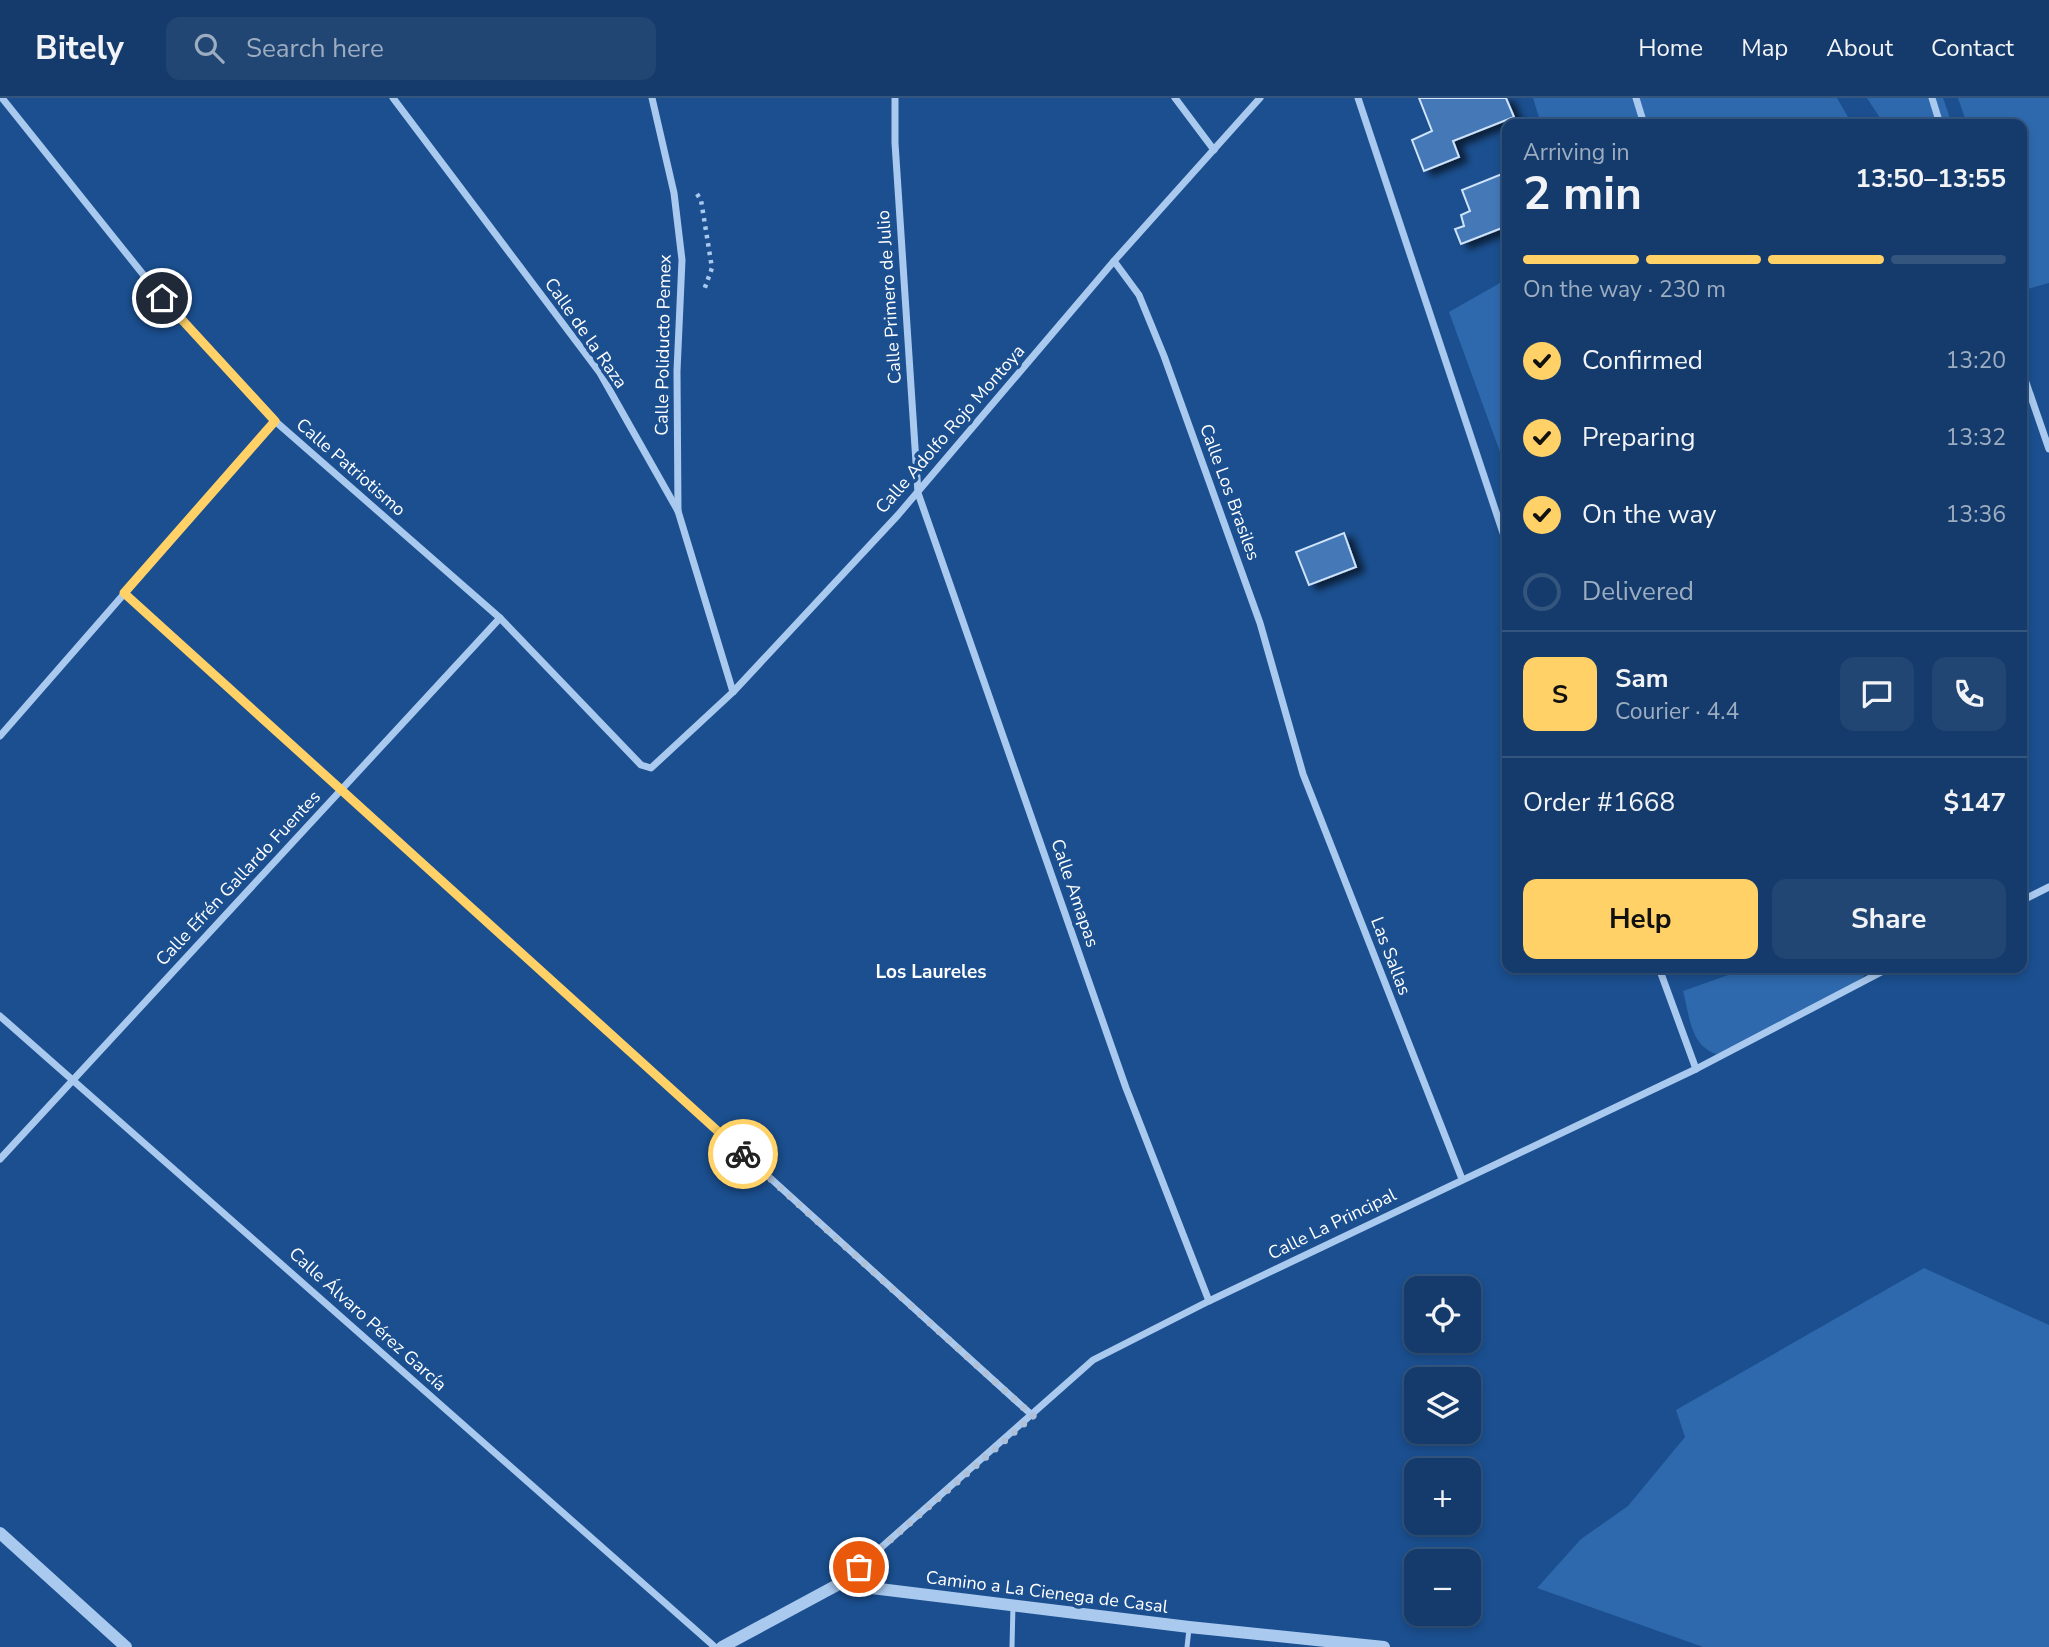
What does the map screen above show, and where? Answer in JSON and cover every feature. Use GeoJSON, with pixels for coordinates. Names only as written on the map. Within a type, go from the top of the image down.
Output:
{"type":"FeatureCollection","features":[{"type":"Feature","properties":{"kind":"street","name":"Calle Patriotismo"},"geometry":{"type":"LineString","coordinates":[[2,98],[162,298],[275,421],[499,618],[641,765],[651,768]]}},
{"type":"Feature","properties":{"kind":"street","name":"Calle de la Raza"},"geometry":{"type":"LineString","coordinates":[[393,98],[600,373],[678,511],[733,692]]}},
{"type":"Feature","properties":{"kind":"street","name":"Calle Poliducto Pemex"},"geometry":{"type":"LineString","coordinates":[[652,98],[674,193],[682,260],[677,371],[678,511]]}},
{"type":"Feature","properties":{"kind":"street","name":"Calle Primero de Julio"},"geometry":{"type":"LineString","coordinates":[[895,98],[895,143],[918,494]]}},
{"type":"Feature","properties":{"kind":"street"},"geometry":{"type":"LineString","coordinates":[[1175,98],[1214,150]]}},
{"type":"Feature","properties":{"kind":"street","name":"Calle Adolfo Rojo Montoya"},"geometry":{"type":"LineString","coordinates":[[651,768],[733,692],[918,494],[1114,261],[1260,98]]}},
{"type":"Feature","properties":{"kind":"street"},"geometry":{"type":"LineString","coordinates":[[1358,98],[1502,533]]}},
{"type":"Feature","properties":{"kind":"street"},"geometry":{"type":"LineString","coordinates":[[1636,98],[1642,119]]}},
{"type":"Feature","properties":{"kind":"street"},"geometry":{"type":"LineString","coordinates":[[1932,98],[1938,119]]}},
{"type":"Feature","properties":{"kind":"street","name":"Calle Los Brasiles"},"geometry":{"type":"LineString","coordinates":[[1114,261],[1139,295],[1182,403],[1261,623],[1292,743]]}},
{"type":"Feature","properties":{"kind":"street"},"geometry":{"type":"LineString","coordinates":[[2027,385],[2049,449]]}},
{"type":"Feature","properties":{"kind":"street"},"geometry":{"type":"LineString","coordinates":[[0,736],[275,421]]}},
{"type":"Feature","properties":{"kind":"street","name":"Calle Amapas"},"geometry":{"type":"LineString","coordinates":[[918,494],[1126,1088],[1209,1301]]}},
{"type":"Feature","properties":{"kind":"street"},"geometry":{"type":"LineString","coordinates":[[124,593],[1033,1416]]}},
{"type":"Feature","properties":{"kind":"street","name":"Calle Efrén Gallardo Fuentes"},"geometry":{"type":"LineString","coordinates":[[0,1159],[499,618]]}},
{"type":"Feature","properties":{"kind":"street","name":"Las Sallas"},"geometry":{"type":"LineString","coordinates":[[1292,743],[1462,1179]]}},
{"type":"Feature","properties":{"kind":"street"},"geometry":{"type":"LineString","coordinates":[[2027,898],[2049,887]]}},
{"type":"Feature","properties":{"kind":"street"},"geometry":{"type":"LineString","coordinates":[[1661,973],[1696,1069]]}},
{"type":"Feature","properties":{"kind":"street","name":"Calle La Principal"},"geometry":{"type":"LineString","coordinates":[[839,1584],[1033,1416],[1082,1367],[1209,1301],[1696,1069],[1879,973]]}},
{"type":"Feature","properties":{"kind":"street","name":"Calle Álvaro Pérez García"},"geometry":{"type":"LineString","coordinates":[[0,1016],[715,1647]]}},
{"type":"Feature","properties":{"kind":"street"},"geometry":{"type":"LineString","coordinates":[[0,1533],[126,1647]]}},
{"type":"Feature","properties":{"kind":"street"},"geometry":{"type":"LineString","coordinates":[[722,1647],[839,1584]]}},
{"type":"Feature","properties":{"kind":"street","name":"Camino a La Cienega de Casal"},"geometry":{"type":"LineString","coordinates":[[839,1584],[1189,1628],[1384,1647]]}},
{"type":"Feature","properties":{"kind":"lane"},"geometry":{"type":"LineString","coordinates":[[1012,1647],[1013,1605]]}},
{"type":"Feature","properties":{"kind":"lane"},"geometry":{"type":"LineString","coordinates":[[1187,1647],[1189,1628]]}},
{"type":"Feature","properties":{"kind":"shaded area"},"geometry":{"type":"Polygon","coordinates":[[[1533,98],[1837,98],[1848,117],[1848,119],[1539,119],[1533,98]]]}},
{"type":"Feature","properties":{"kind":"shaded area"},"geometry":{"type":"Polygon","coordinates":[[[1867,98],[1943,98],[1950,119],[1881,119],[1867,98]]]}},
{"type":"Feature","properties":{"kind":"shaded area"},"geometry":{"type":"Polygon","coordinates":[[[1958,98],[2049,98],[2049,283],[2027,289],[2027,119],[1965,119],[1958,98]]]}},
{"type":"Feature","properties":{"kind":"shaded area"},"geometry":{"type":"Polygon","coordinates":[[[1502,282],[1502,457],[1449,312],[1502,282]]]}},
{"type":"Feature","properties":{"kind":"shaded area"},"geometry":{"type":"Polygon","coordinates":[[[1734,973],[1865,973],[1849,988],[1719,1055],[1709,1051],[1697,1038],[1683,991],[1734,973]]]}},
{"type":"Feature","properties":{"kind":"shaded area"},"geometry":{"type":"Polygon","coordinates":[[[1924,1268],[2049,1325],[2049,1647],[1703,1647],[1537,1588],[1581,1539],[1628,1506],[1685,1437],[1676,1410],[1924,1268]]]}},
{"type":"Feature","properties":{"kind":"building"},"geometry":{"type":"Polygon","coordinates":[[[1419,98],[1506,98],[1514,117],[1502,119],[1502,122],[1453,141],[1459,157],[1424,171],[1412,140],[1432,131],[1419,98]]]}},
{"type":"Feature","properties":{"kind":"building"},"geometry":{"type":"Polygon","coordinates":[[[1502,174],[1502,228],[1461,244],[1455,229],[1464,226],[1461,215],[1470,211],[1462,190],[1502,174]]]}},
{"type":"Feature","properties":{"kind":"building"},"geometry":{"type":"Polygon","coordinates":[[[1344,533],[1356,567],[1309,585],[1296,552],[1344,533]]]}},
{"type":"Feature","properties":{"kind":"way so far"},"geometry":{"type":"LineString","coordinates":[[743,1154],[1033,1416],[859,1567]]}},
{"type":"Feature","properties":{"kind":"district","name":"Los Laureles"},"geometry":{"type":"Point","coordinates":[931,971]}},
{"type":"Feature","properties":{"kind":"route"},"geometry":{"type":"LineString","coordinates":[[162,298],[275,421],[124,593],[743,1154]]}}]}
